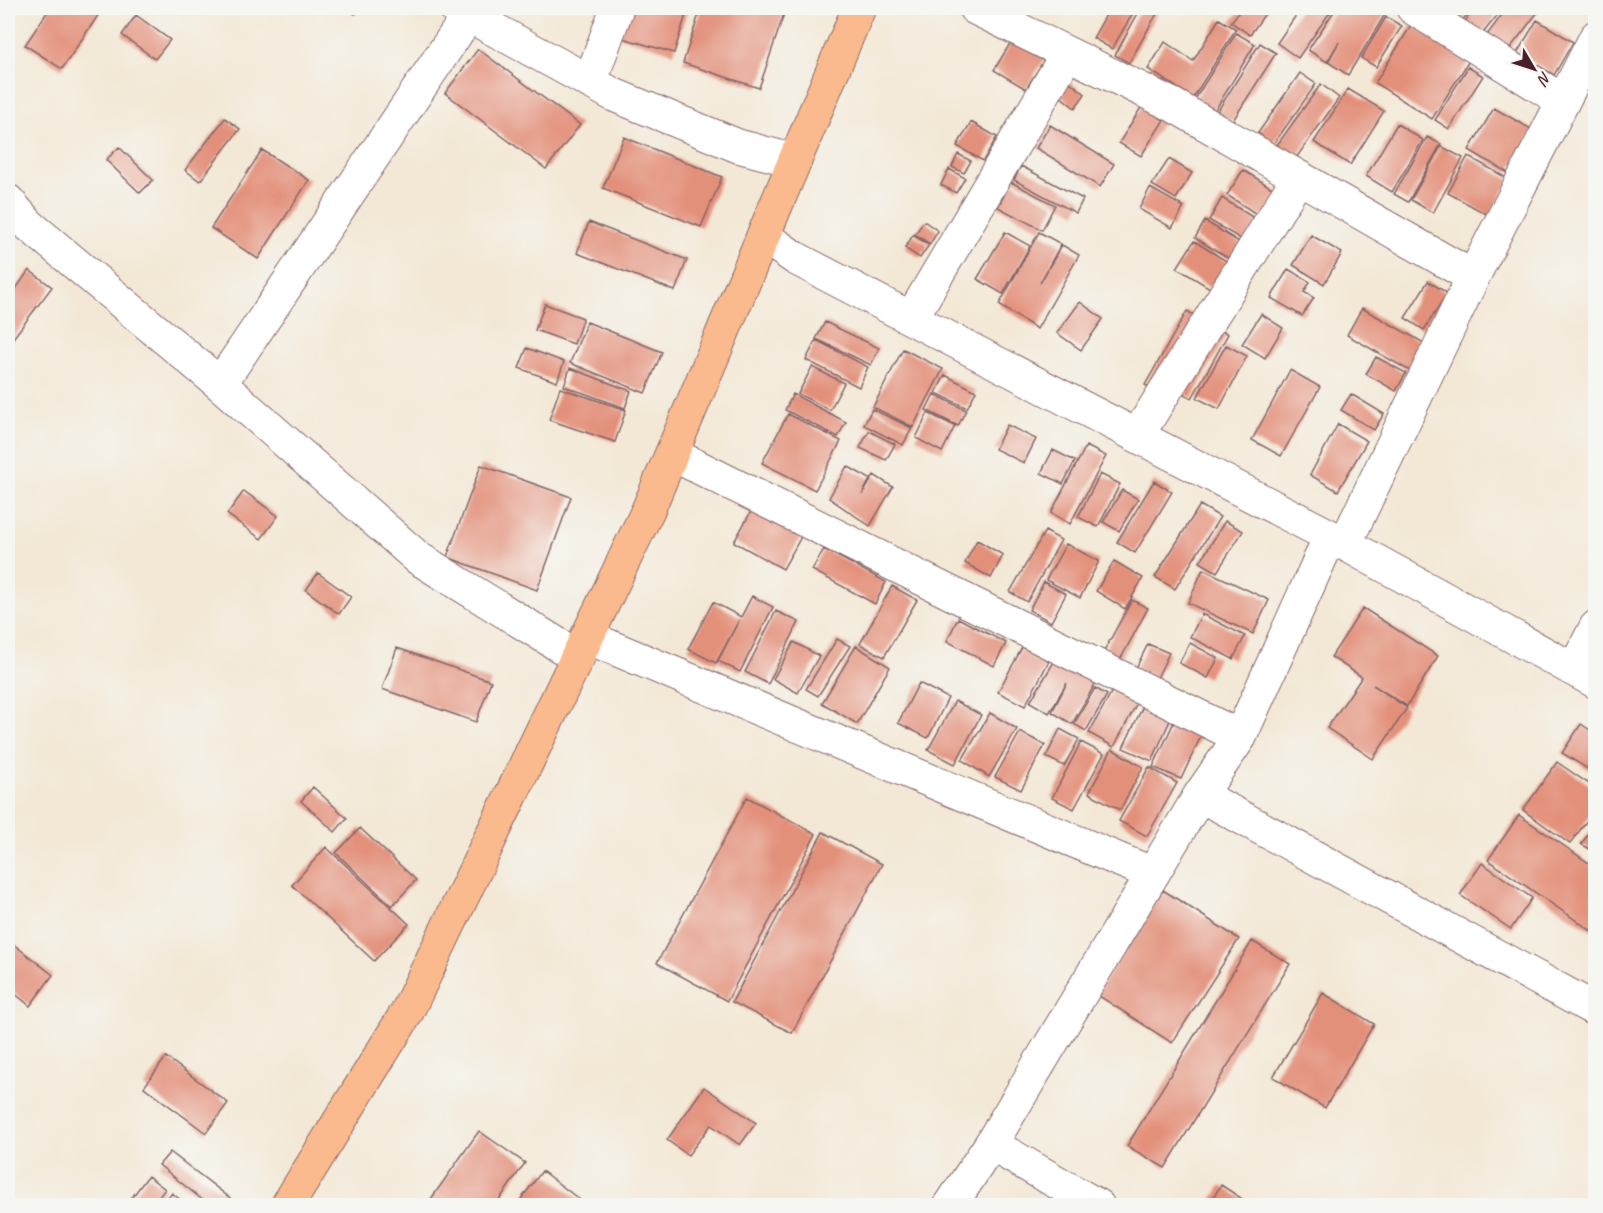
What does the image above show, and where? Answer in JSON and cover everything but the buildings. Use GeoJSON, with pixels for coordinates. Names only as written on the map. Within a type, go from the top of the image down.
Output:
{"type":"FeatureCollection","features":[{"type":"Feature","properties":{"kind":"main road"},"geometry":{"type":"LineString","coordinates":[[287,1206],[407,1012],[583,647],[648,510],[859,8]]}},
{"type":"Feature","properties":{"kind":"street"},"geometry":{"type":"LineString","coordinates":[[590,82],[617,8]]}},
{"type":"Feature","properties":{"kind":"street"},"geometry":{"type":"LineString","coordinates":[[975,8],[1171,104],[1473,277]]}},
{"type":"Feature","properties":{"kind":"street"},"geometry":{"type":"LineString","coordinates":[[1413,8],[1563,101]]}},
{"type":"Feature","properties":{"kind":"street"},"geometry":{"type":"LineString","coordinates":[[220,384],[462,12],[614,95],[738,146],[795,161]]}},
{"type":"Feature","properties":{"kind":"street"},"geometry":{"type":"LineString","coordinates":[[1345,544],[1473,277],[1596,37]]}},
{"type":"Feature","properties":{"kind":"street"},"geometry":{"type":"LineString","coordinates":[[912,317],[1067,54]]}},
{"type":"Feature","properties":{"kind":"street"},"geometry":{"type":"LineString","coordinates":[[1137,436],[1298,178]]}},
{"type":"Feature","properties":{"kind":"street"},"geometry":{"type":"LineString","coordinates":[[8,201],[29,225],[220,384],[418,558],[583,647],[1153,874]]}},
{"type":"Feature","properties":{"kind":"street"},"geometry":{"type":"LineString","coordinates":[[764,236],[795,258],[1345,544],[1585,676],[1596,627]]}},
{"type":"Feature","properties":{"kind":"street"},"geometry":{"type":"LineString","coordinates":[[672,454],[1239,737]]}},
{"type":"Feature","properties":{"kind":"street"},"geometry":{"type":"LineString","coordinates":[[950,1206],[991,1144],[1200,795],[1239,737],[1329,539],[1345,544]]}},
{"type":"Feature","properties":{"kind":"street"},"geometry":{"type":"LineString","coordinates":[[1200,795],[1596,1010]]}},
{"type":"Feature","properties":{"kind":"street"},"geometry":{"type":"LineString","coordinates":[[991,1144],[1098,1206]]}}]}
